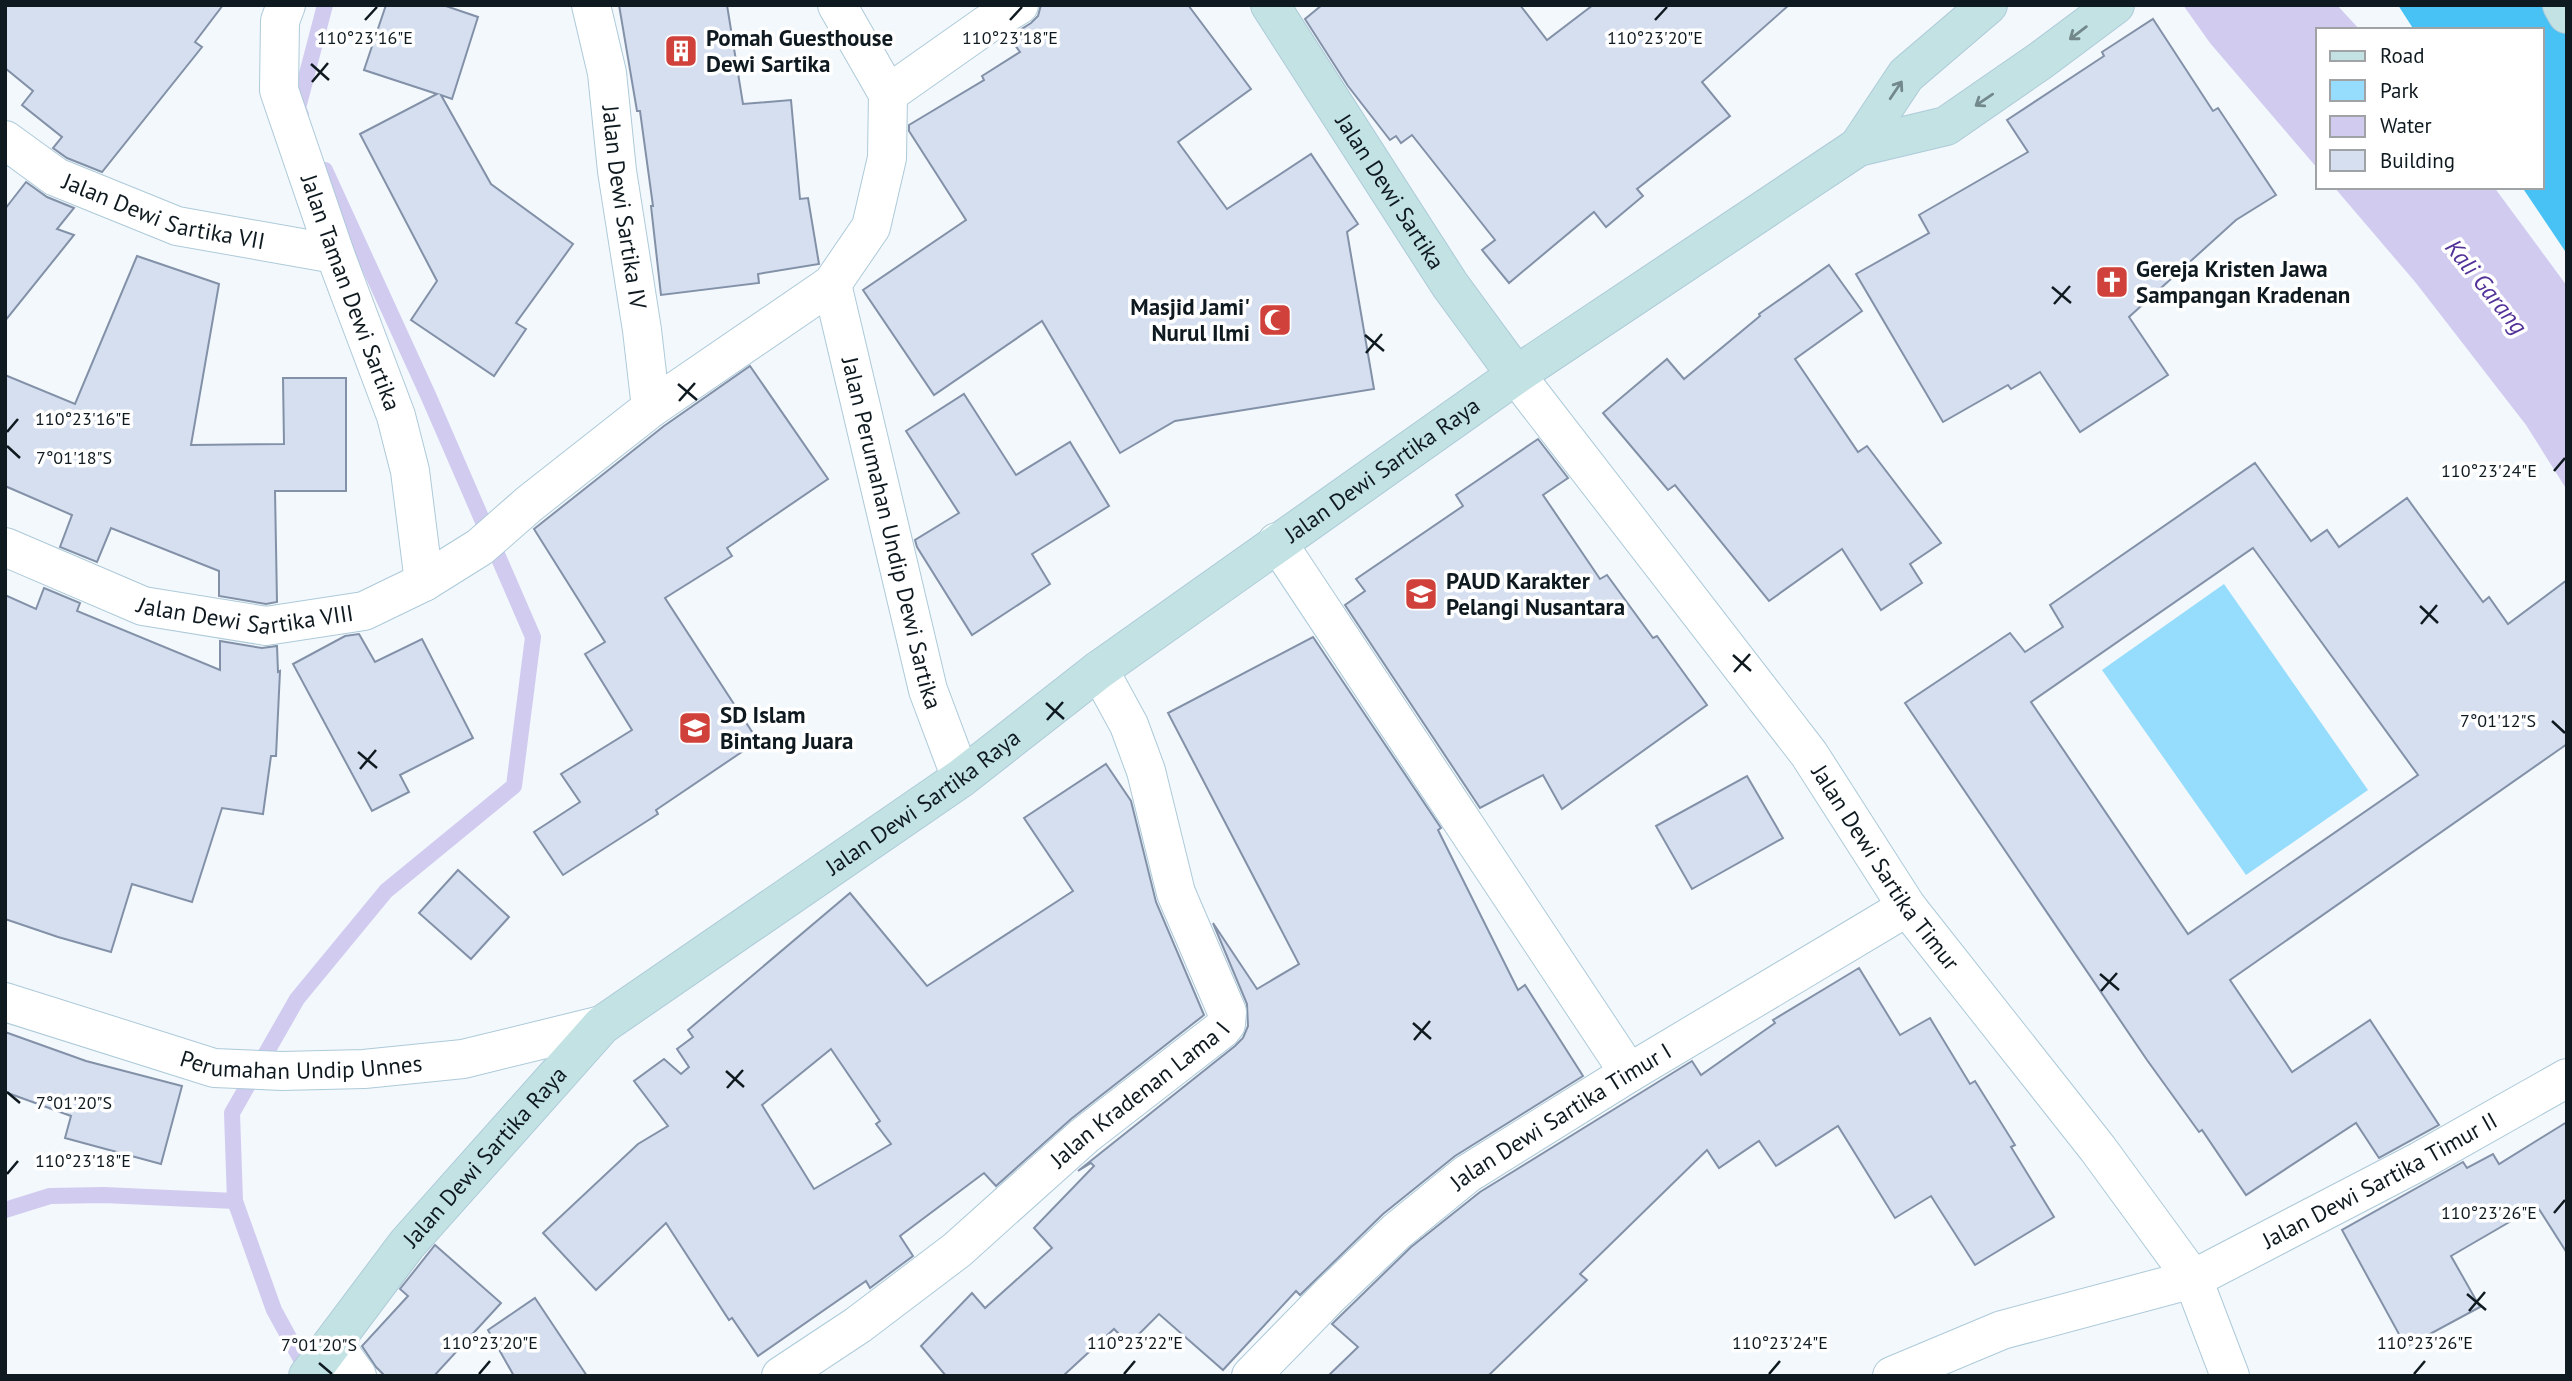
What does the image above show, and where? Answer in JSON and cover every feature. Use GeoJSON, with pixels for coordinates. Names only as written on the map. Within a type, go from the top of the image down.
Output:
{"type":"FeatureCollection","features":[{"type":"Feature","properties":{"kind":"main road","name":"Jalan Dewi Sartika"},"geometry":{"type":"LineString","coordinates":[[1270,5],[1450,285],[1516,375]]}},
{"type":"Feature","properties":{"kind":"main road","name":"Jalan Dewi Sartika Raya"},"geometry":{"type":"LineString","coordinates":[[1858,147],[1906,75],[1988,5]]}},
{"type":"Feature","properties":{"kind":"main road","name":"Jalan Dewi Sartika Raya"},"geometry":{"type":"LineString","coordinates":[[321,1359],[407,1244],[602,1025],[961,778],[1099,670],[1516,375],[1858,147],[1946,126],[2115,5]]}},
{"type":"Feature","properties":{"kind":"main road"},"geometry":{"type":"LineString","coordinates":[[2562,5],[2567,14]]}},
{"type":"Feature","properties":{"kind":"street","name":"Jalan Taman Dewi Sartika"},"geometry":{"type":"LineString","coordinates":[[286,5],[281,21],[279,90],[335,254],[396,416],[410,471],[424,582]]}},
{"type":"Feature","properties":{"kind":"street","name":"Jalan Dewi Sartika IV"},"geometry":{"type":"LineString","coordinates":[[591,5],[607,73],[617,171],[642,330],[651,408]]}},
{"type":"Feature","properties":{"kind":"street"},"geometry":{"type":"LineString","coordinates":[[651,408],[832,284],[871,227],[887,158],[888,94],[837,5]]}},
{"type":"Feature","properties":{"kind":"street"},"geometry":{"type":"LineString","coordinates":[[888,94],[1019,5]]}},
{"type":"Feature","properties":{"kind":"street","name":"Jalan Dewi Sartika VII"},"geometry":{"type":"LineString","coordinates":[[5,140],[56,177],[177,226],[335,254]]}},
{"type":"Feature","properties":{"kind":"street","name":"Jalan Perumahan Undip Dewi Sartika"},"geometry":{"type":"LineString","coordinates":[[832,284],[928,690],[961,778]]}},
{"type":"Feature","properties":{"kind":"street","name":"Jalan Dewi Sartika Timur"},"geometry":{"type":"LineString","coordinates":[[1516,375],[1809,754],[1907,907],[2098,1149],[2193,1279],[2230,1376]]}},
{"type":"Feature","properties":{"kind":"street","name":"Jalan Dewi Sartika VIII"},"geometry":{"type":"LineString","coordinates":[[5,547],[143,606],[266,626],[364,611],[424,582],[480,547],[529,504],[651,408]]}},
{"type":"Feature","properties":{"kind":"street"},"geometry":{"type":"LineString","coordinates":[[1277,542],[1629,1073]]}},
{"type":"Feature","properties":{"kind":"street","name":"Jalan Kradenan Lama I"},"geometry":{"type":"LineString","coordinates":[[781,1376],[858,1325],[957,1250],[1084,1136],[1222,1030],[1226,1024],[1227,1012],[1176,893],[1146,771],[1129,725],[1099,670]]}},
{"type":"Feature","properties":{"kind":"street","name":"Jalan Dewi Sartika Timur I"},"geometry":{"type":"LineString","coordinates":[[1251,1376],[1397,1231],[1467,1174],[1629,1073],[1907,907]]}},
{"type":"Feature","properties":{"kind":"street","name":"Perumahan Undip Unnes"},"geometry":{"type":"LineString","coordinates":[[5,1002],[214,1068],[282,1071],[364,1069],[463,1059],[602,1025]]}},
{"type":"Feature","properties":{"kind":"street","name":"Jalan Dewi Sartika Timur II"},"geometry":{"type":"LineString","coordinates":[[1892,1376],[2002,1330],[2193,1279],[2420,1161],[2567,1078]]}},
{"type":"Feature","properties":{"kind":"street"},"geometry":{"type":"LineString","coordinates":[[321,1359],[357,1376]]}},
{"type":"Feature","properties":{"kind":"green space"},"geometry":{"type":"Polygon","coordinates":[[[2224,584],[2368,790],[2246,875],[2102,670],[2224,584]]]}},
{"type":"Feature","properties":{"kind":"shaded area"},"geometry":{"type":"Polygon","coordinates":[[[2398,5],[2567,5],[2567,254],[2523,189],[2544,189],[2544,28],[2413,28],[2398,5]]]}},
{"type":"Feature","properties":{"kind":"water"},"geometry":{"type":"Polygon","coordinates":[[[2183,5],[2337,5],[2358,28],[2316,28],[2316,167],[2210,43],[2183,5]]]}},
{"type":"Feature","properties":{"kind":"water","name":"Kali Garang"},"geometry":{"type":"Polygon","coordinates":[[[2336,189],[2495,189],[2567,286],[2567,490],[2526,425],[2416,283],[2336,189]]]}},
{"type":"Feature","properties":{"kind":"building"},"geometry":{"type":"Polygon","coordinates":[[[5,5],[223,5],[195,42],[202,47],[102,172],[67,158],[53,148],[62,137],[22,105],[33,91],[5,68],[5,5]]]}},
{"type":"Feature","properties":{"kind":"building"},"geometry":{"type":"Polygon","coordinates":[[[386,5],[443,5],[478,17],[452,99],[441,95],[491,184],[573,244],[516,323],[526,329],[494,376],[411,320],[437,281],[360,134],[437,94],[364,70],[386,5]]]}},
{"type":"Feature","properties":{"kind":"building"},"geometry":{"type":"Polygon","coordinates":[[[619,5],[727,5],[743,104],[791,100],[800,199],[808,198],[819,264],[758,274],[759,283],[661,295],[653,206],[640,111],[637,111],[619,5]]]}},
{"type":"Feature","properties":{"kind":"building"},"geometry":{"type":"Polygon","coordinates":[[[1041,5],[1188,5],[1251,89],[1178,142],[1227,209],[1311,154],[1358,224],[1347,232],[1374,389],[1175,421],[1120,453],[1042,321],[934,395],[863,290],[966,220],[909,131],[909,125],[984,80],[982,76],[1020,52],[1009,37],[1038,16],[1041,5]]]}},
{"type":"Feature","properties":{"kind":"building"},"geometry":{"type":"Polygon","coordinates":[[[1322,5],[1520,5],[1547,40],[1593,5],[1789,5],[1702,82],[1730,116],[1637,189],[1643,196],[1606,227],[1594,212],[1509,283],[1482,250],[1495,240],[1412,135],[1401,143],[1396,136],[1390,140],[1348,86],[1305,19],[1322,5]]]}},
{"type":"Feature","properties":{"kind":"building"},"geometry":{"type":"Polygon","coordinates":[[[2153,19],[2213,111],[2218,108],[2276,195],[2236,220],[2129,317],[2168,375],[2080,432],[2040,372],[2011,389],[2008,385],[1943,422],[1856,274],[1929,233],[1919,215],[2028,152],[2007,120],[2104,56],[2102,52],[2153,19]]]}},
{"type":"Feature","properties":{"kind":"building"},"geometry":{"type":"Polygon","coordinates":[[[26,182],[47,197],[74,208],[57,229],[74,235],[5,321],[5,209],[26,182]]]}},
{"type":"Feature","properties":{"kind":"building"},"geometry":{"type":"Polygon","coordinates":[[[137,256],[219,284],[191,445],[284,444],[283,378],[346,378],[346,491],[275,491],[277,602],[266,604],[219,596],[219,571],[111,528],[97,562],[60,547],[72,515],[5,486],[5,375],[75,404],[137,256]]]}},
{"type":"Feature","properties":{"kind":"building"},"geometry":{"type":"Polygon","coordinates":[[[1829,265],[1862,311],[1795,359],[1858,452],[1867,446],[1941,543],[1910,564],[1922,583],[1881,610],[1842,549],[1769,601],[1675,485],[1668,490],[1603,413],[1667,359],[1684,379],[1760,316],[1759,314],[1829,265]]]}},
{"type":"Feature","properties":{"kind":"building"},"geometry":{"type":"Polygon","coordinates":[[[750,366],[828,479],[727,548],[732,556],[665,598],[758,741],[656,810],[658,814],[563,875],[534,832],[580,802],[561,774],[632,730],[585,654],[605,642],[534,529],[664,426],[750,366]]]}},
{"type":"Feature","properties":{"kind":"building"},"geometry":{"type":"Polygon","coordinates":[[[964,394],[1016,475],[1070,442],[1109,506],[1032,554],[1050,584],[972,635],[917,547],[915,540],[959,513],[906,431],[964,394]]]}},
{"type":"Feature","properties":{"kind":"building"},"geometry":{"type":"Polygon","coordinates":[[[1538,439],[1568,478],[1543,495],[1600,579],[1607,575],[1653,638],[1657,636],[1707,705],[1562,809],[1543,775],[1480,808],[1345,605],[1365,591],[1356,579],[1463,506],[1456,495],[1538,439]]]}},
{"type":"Feature","properties":{"kind":"building"},"geometry":{"type":"Polygon","coordinates":[[[2255,463],[2311,541],[2327,530],[2339,547],[2407,498],[2483,602],[2489,597],[2508,624],[2567,580],[2567,744],[2230,980],[2292,1072],[2370,1020],[2439,1125],[2379,1158],[2356,1123],[2246,1195],[2202,1130],[2199,1132],[2147,1060],[1905,703],[2010,633],[2025,652],[2063,627],[2050,605],[2255,463]],[[2253,548],[2031,702],[2188,934],[2418,775],[2253,548]]]}},
{"type":"Feature","properties":{"kind":"building"},"geometry":{"type":"Polygon","coordinates":[[[44,588],[80,603],[77,611],[220,670],[220,641],[262,648],[277,646],[278,672],[280,671],[276,756],[271,756],[263,814],[222,808],[192,902],[132,884],[111,952],[5,919],[5,595],[36,609],[44,588]]]}},
{"type":"Feature","properties":{"kind":"building"},"geometry":{"type":"Polygon","coordinates":[[[359,634],[375,662],[422,639],[473,738],[400,775],[409,792],[372,811],[293,664],[345,636],[359,634]]]}},
{"type":"Feature","properties":{"kind":"building"},"geometry":{"type":"Polygon","coordinates":[[[1313,637],[1441,828],[1438,830],[1518,990],[1525,985],[1583,1076],[1455,1156],[1383,1214],[1300,1295],[1296,1291],[1223,1370],[1159,1314],[1129,1344],[1114,1329],[1063,1376],[946,1376],[921,1346],[972,1293],[985,1308],[1052,1248],[1034,1228],[1094,1166],[1091,1163],[1078,1171],[1243,1038],[1248,1026],[1247,1004],[1213,923],[1257,989],[1299,964],[1168,713],[1313,637]]]}},
{"type":"Feature","properties":{"kind":"building"},"geometry":{"type":"Polygon","coordinates":[[[1106,764],[1131,801],[1156,902],[1204,1015],[1071,1119],[996,1186],[984,1173],[900,1236],[913,1256],[870,1288],[866,1281],[758,1356],[732,1318],[729,1320],[666,1223],[596,1290],[543,1233],[638,1144],[668,1126],[634,1081],[664,1059],[681,1074],[689,1067],[677,1049],[693,1037],[688,1030],[850,893],[927,986],[1073,891],[1024,818],[1106,764]],[[831,1049],[762,1105],[814,1189],[891,1144],[876,1124],[880,1121],[831,1049]]]}},
{"type":"Feature","properties":{"kind":"building"},"geometry":{"type":"Polygon","coordinates":[[[1747,776],[1783,838],[1692,889],[1656,826],[1747,776]]]}},
{"type":"Feature","properties":{"kind":"building"},"geometry":{"type":"Polygon","coordinates":[[[458,870],[509,917],[471,959],[419,913],[458,870]]]}},
{"type":"Feature","properties":{"kind":"building"},"geometry":{"type":"Polygon","coordinates":[[[1859,968],[1900,1035],[1930,1018],[1970,1084],[1975,1081],[2015,1145],[2011,1147],[2054,1217],[1975,1265],[1931,1196],[1895,1218],[1838,1126],[1776,1166],[1759,1141],[1719,1168],[1707,1150],[1580,1274],[1587,1280],[1488,1376],[1328,1376],[1358,1347],[1332,1324],[1411,1247],[1480,1192],[1692,1061],[1701,1075],[1775,1023],[1773,1020],[1859,968]]]}},
{"type":"Feature","properties":{"kind":"building"},"geometry":{"type":"Polygon","coordinates":[[[5,1032],[86,1061],[182,1086],[161,1164],[65,1138],[71,1116],[5,1092],[5,1032]]]}},
{"type":"Feature","properties":{"kind":"building"},"geometry":{"type":"Polygon","coordinates":[[[2567,1122],[2567,1253],[2537,1206],[2451,1256],[2480,1307],[2406,1347],[2342,1230],[2463,1162],[2467,1168],[2493,1154],[2499,1164],[2567,1122]]]}},
{"type":"Feature","properties":{"kind":"building"},"geometry":{"type":"Polygon","coordinates":[[[435,1245],[501,1303],[434,1376],[385,1376],[362,1346],[408,1296],[400,1289],[435,1245]]]}},
{"type":"Feature","properties":{"kind":"building"},"geometry":{"type":"Polygon","coordinates":[[[535,1298],[587,1376],[514,1376],[488,1330],[535,1298]]]}},
{"type":"Feature","properties":{"kind":"waterway"},"geometry":{"type":"LineString","coordinates":[[301,115],[298,108],[325,5]]}},
{"type":"Feature","properties":{"kind":"waterway"},"geometry":{"type":"LineString","coordinates":[[309,1374],[274,1310],[235,1201],[232,1113],[297,999],[386,891],[514,786],[533,637],[428,395],[325,170]]}},
{"type":"Feature","properties":{"kind":"waterway"},"geometry":{"type":"LineString","coordinates":[[5,1210],[50,1196],[104,1195],[235,1201]]}},
{"type":"Feature","properties":{"kind":"place","name":"Pomah Guesthouse Dewi Sartika"},"geometry":{"type":"Point","coordinates":[681,51]}},
{"type":"Feature","properties":{"kind":"place","name":"Gereja Kristen Jawa Sampangan Kradenan"},"geometry":{"type":"Point","coordinates":[2112,282]}},
{"type":"Feature","properties":{"kind":"place","name":"Masjid Jami' Nurul Ilmi"},"geometry":{"type":"Point","coordinates":[1275,320]}},
{"type":"Feature","properties":{"kind":"place","name":"PAUD Karakter Pelangi Nusantara"},"geometry":{"type":"Point","coordinates":[1421,594]}},
{"type":"Feature","properties":{"kind":"place","name":"SD Islam Bintang Juara"},"geometry":{"type":"Point","coordinates":[695,728]}}]}
